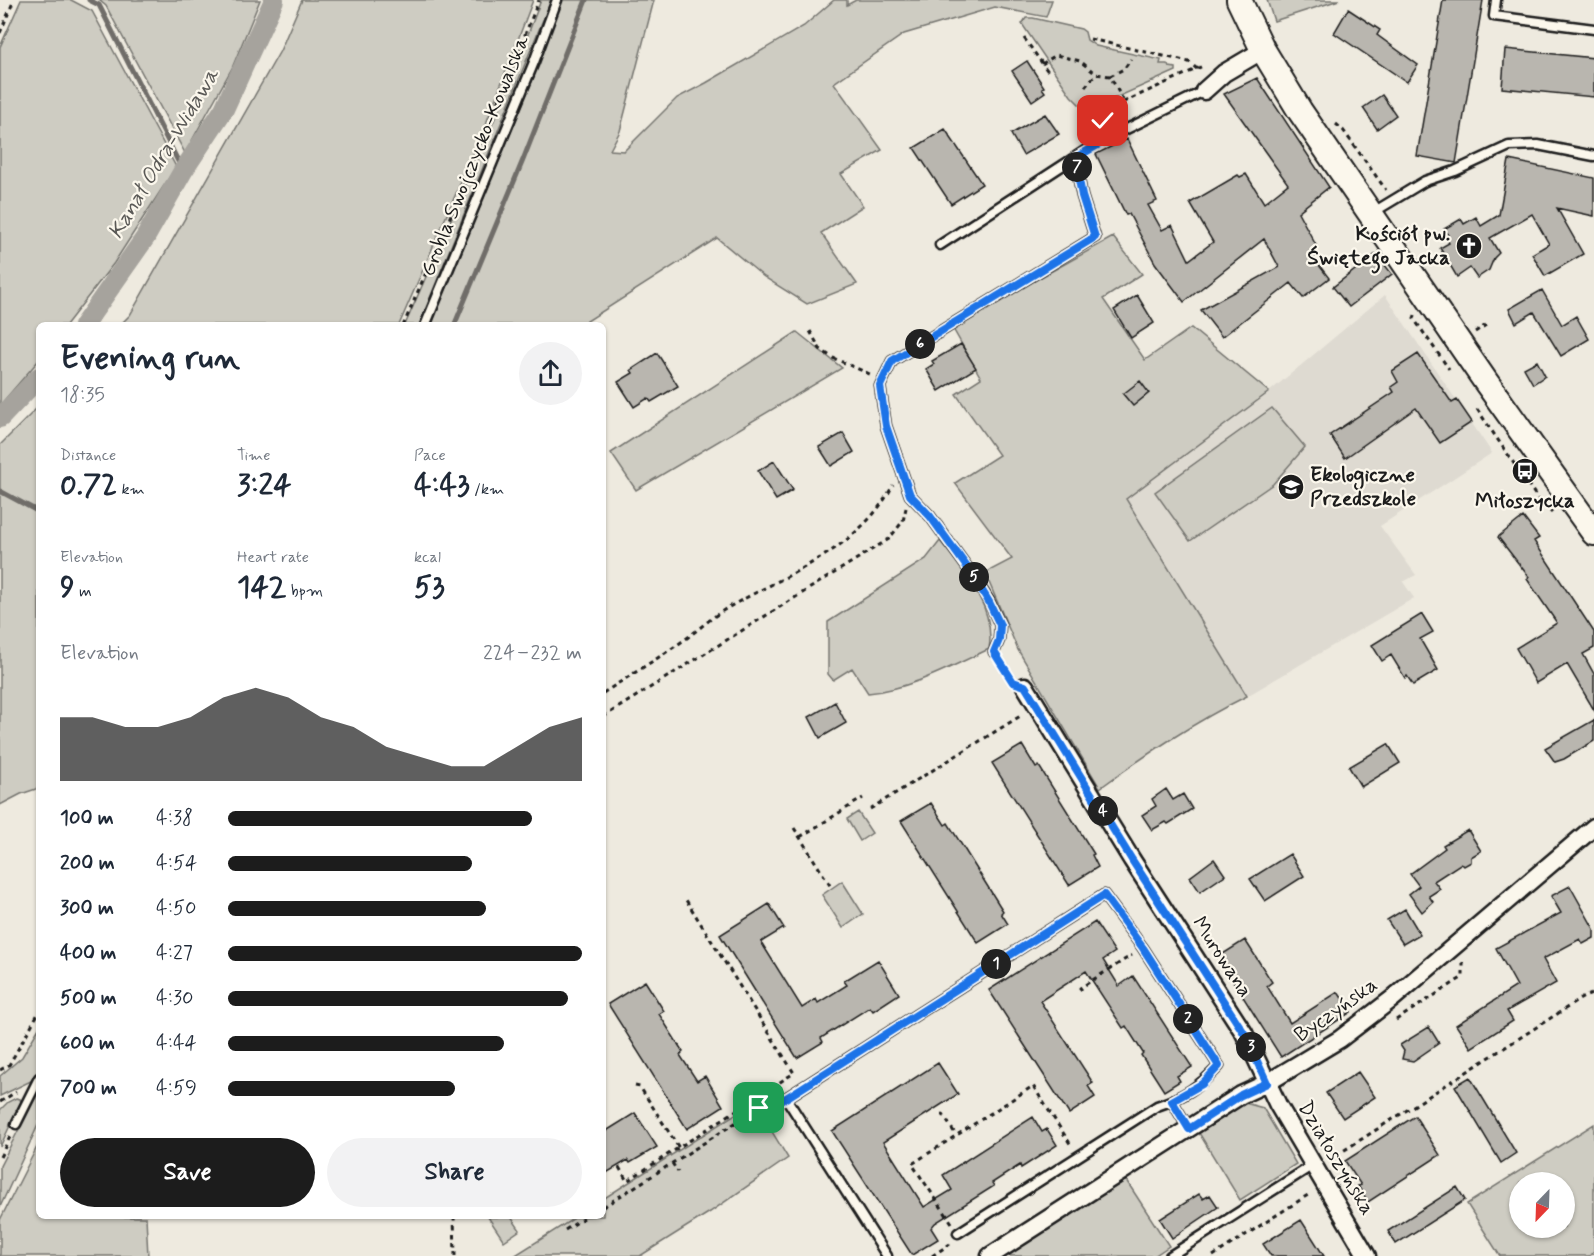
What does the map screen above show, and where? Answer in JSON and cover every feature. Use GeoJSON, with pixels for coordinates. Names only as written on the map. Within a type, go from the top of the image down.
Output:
{"type":"FeatureCollection","features":[{"type":"Feature","properties":{"kind":"street"},"geometry":{"type":"LineString","coordinates":[[1239,0],[1263,50],[1300,111],[1486,382],[1594,534]]}},
{"type":"Feature","properties":{"kind":"street"},"geometry":{"type":"LineString","coordinates":[[1204,91],[1224,73],[1263,50]]}},
{"type":"Feature","properties":{"kind":"street","name":"Murowana"},"geometry":{"type":"LineString","coordinates":[[1025,686],[1132,860],[1244,1033],[1267,1083]]}},
{"type":"Feature","properties":{"kind":"street","name":"Byczyńska"},"geometry":{"type":"LineString","coordinates":[[990,1256],[1241,1095],[1267,1083],[1340,1039],[1392,999],[1594,826]]}},
{"type":"Feature","properties":{"kind":"street","name":"Działoszyńska"},"geometry":{"type":"LineString","coordinates":[[1267,1083],[1367,1256]]}},
{"type":"Feature","properties":{"kind":"lane","name":"Grobla Swojczycko-Kowalska"},"geometry":{"type":"LineString","coordinates":[[427,322],[534,62],[557,0]]}},
{"type":"Feature","properties":{"kind":"lane"},"geometry":{"type":"LineString","coordinates":[[1496,0],[1494,16],[1594,29]]}},
{"type":"Feature","properties":{"kind":"lane"},"geometry":{"type":"LineString","coordinates":[[940,245],[1075,158],[1204,91]]}},
{"type":"Feature","properties":{"kind":"lane"},"geometry":{"type":"LineString","coordinates":[[1372,213],[1425,181],[1455,171],[1509,146],[1538,145],[1594,156]]}},
{"type":"Feature","properties":{"kind":"lane"},"geometry":{"type":"LineString","coordinates":[[994,652],[999,640],[1000,625],[972,574],[930,516],[910,495],[886,426],[880,386],[892,361],[1095,237],[1082,196],[1075,158]]}},
{"type":"Feature","properties":{"kind":"lane"},"geometry":{"type":"LineString","coordinates":[[887,1256],[786,1098],[1104,895],[1143,948],[1219,1066],[1202,1084],[1172,1101],[1157,1106],[958,1233]]}},
{"type":"Feature","properties":{"kind":"lane"},"geometry":{"type":"LineString","coordinates":[[16,1124],[36,1084]]}},
{"type":"Feature","properties":{"kind":"lane"},"geometry":{"type":"LineString","coordinates":[[1172,1101],[1189,1129]]}},
{"type":"Feature","properties":{"kind":"lane"},"geometry":{"type":"LineString","coordinates":[[1170,1256],[1314,1167]]}},
{"type":"Feature","properties":{"kind":"path"},"geometry":{"type":"LineString","coordinates":[[0,33],[14,0]]}},
{"type":"Feature","properties":{"kind":"path"},"geometry":{"type":"LineString","coordinates":[[405,322],[468,175],[539,0]]}},
{"type":"Feature","properties":{"kind":"path"},"geometry":{"type":"LineString","coordinates":[[1024,38],[1049,74]]}},
{"type":"Feature","properties":{"kind":"path"},"geometry":{"type":"LineString","coordinates":[[1090,39],[1189,62],[1197,69]]}},
{"type":"Feature","properties":{"kind":"path"},"geometry":{"type":"LineString","coordinates":[[1042,64],[1056,54],[1061,54],[1080,61],[1096,74],[1110,76],[1124,69],[1131,59]]}},
{"type":"Feature","properties":{"kind":"path"},"geometry":{"type":"LineString","coordinates":[[1110,138],[1102,115],[1104,111],[1207,64]]}},
{"type":"Feature","properties":{"kind":"path"},"geometry":{"type":"LineString","coordinates":[[1085,87],[1096,74]]}},
{"type":"Feature","properties":{"kind":"path"},"geometry":{"type":"LineString","coordinates":[[1110,76],[1124,102]]}},
{"type":"Feature","properties":{"kind":"path"},"geometry":{"type":"LineString","coordinates":[[1481,328],[1486,325]]}},
{"type":"Feature","properties":{"kind":"path"},"geometry":{"type":"LineString","coordinates":[[810,331],[820,349],[833,358],[884,379]]}},
{"type":"Feature","properties":{"kind":"path"},"geometry":{"type":"LineString","coordinates":[[606,691],[687,638],[723,610],[782,580],[837,548],[853,536],[876,511],[901,470]]}},
{"type":"Feature","properties":{"kind":"path"},"geometry":{"type":"LineString","coordinates":[[606,715],[889,539],[903,521],[910,495]]}},
{"type":"Feature","properties":{"kind":"path"},"geometry":{"type":"LineString","coordinates":[[994,652],[1013,682],[1025,686]]}},
{"type":"Feature","properties":{"kind":"path"},"geometry":{"type":"LineString","coordinates":[[870,809],[1028,711]]}},
{"type":"Feature","properties":{"kind":"path"},"geometry":{"type":"LineString","coordinates":[[800,837],[863,798]]}},
{"type":"Feature","properties":{"kind":"path"},"geometry":{"type":"LineString","coordinates":[[794,828],[831,887]]}},
{"type":"Feature","properties":{"kind":"path"},"geometry":{"type":"LineString","coordinates":[[619,1167],[627,1180],[794,1073],[686,900]]}},
{"type":"Feature","properties":{"kind":"path"},"geometry":{"type":"LineString","coordinates":[[1082,990],[1080,988],[1143,948]]}},
{"type":"Feature","properties":{"kind":"path"},"geometry":{"type":"LineString","coordinates":[[1314,1167],[1581,998],[1594,993]]}},
{"type":"Feature","properties":{"kind":"path"},"geometry":{"type":"LineString","coordinates":[[0,1070],[9,1065],[36,1017]]}},
{"type":"Feature","properties":{"kind":"path"},"geometry":{"type":"LineString","coordinates":[[635,1086],[640,1087],[679,1148]]}},
{"type":"Feature","properties":{"kind":"path"},"geometry":{"type":"LineString","coordinates":[[932,1256],[958,1239],[958,1233],[912,1164],[1033,1086],[1078,1156]]}},
{"type":"Feature","properties":{"kind":"path"},"geometry":{"type":"LineString","coordinates":[[606,1205],[759,1108],[786,1098]]}},
{"type":"Feature","properties":{"kind":"path"},"geometry":{"type":"LineString","coordinates":[[942,1113],[957,1135]]}},
{"type":"Feature","properties":{"kind":"path"},"geometry":{"type":"LineString","coordinates":[[0,1157],[16,1124]]}},
{"type":"Feature","properties":{"kind":"path"},"geometry":{"type":"LineString","coordinates":[[672,1163],[678,1172]]}},
{"type":"Feature","properties":{"kind":"path"},"geometry":{"type":"LineString","coordinates":[[1213,1256],[1315,1190]]}},
{"type":"Feature","properties":{"kind":"path"},"geometry":{"type":"LineString","coordinates":[[454,1219],[454,1256]]}},
{"type":"Feature","properties":{"kind":"path"},"geometry":{"type":"LineString","coordinates":[[565,1230],[582,1219]]}},
{"type":"Feature","properties":{"kind":"shaded area"},"geometry":{"type":"Polygon","coordinates":[[[21,0],[71,0],[92,11],[176,167],[114,263],[68,322],[36,322],[36,363],[0,405],[0,47],[21,0]]]}},
{"type":"Feature","properties":{"kind":"shaded area"},"geometry":{"type":"Polygon","coordinates":[[[99,0],[260,0],[232,68],[185,153],[106,6],[99,0]]]}},
{"type":"Feature","properties":{"kind":"shaded area"},"geometry":{"type":"Polygon","coordinates":[[[302,0],[533,0],[484,129],[400,322],[123,322],[130,315],[280,51],[302,0]]]}},
{"type":"Feature","properties":{"kind":"shaded area"},"geometry":{"type":"Polygon","coordinates":[[[541,0],[551,0],[420,322],[406,322],[505,95],[541,0]]]}},
{"type":"Feature","properties":{"kind":"shaded area"},"geometry":{"type":"Polygon","coordinates":[[[561,0],[654,0],[620,131],[610,150],[624,151],[677,98],[804,26],[834,0],[847,0],[847,5],[856,0],[1052,0],[1046,17],[995,7],[904,34],[834,83],[882,150],[841,174],[863,206],[821,233],[857,284],[807,304],[764,277],[717,238],[586,322],[432,322],[533,79],[561,0]]]}},
{"type":"Feature","properties":{"kind":"shaded area"},"geometry":{"type":"Polygon","coordinates":[[[1267,0],[1339,0],[1274,21],[1267,0]]]}},
{"type":"Feature","properties":{"kind":"shaded area"},"geometry":{"type":"Polygon","coordinates":[[[1026,18],[1081,29],[1085,32],[1087,40],[1096,46],[1161,60],[1160,64],[1167,64],[1169,67],[1176,68],[1176,71],[1095,107],[1081,106],[1071,96],[1022,24],[1026,18]]]}},
{"type":"Feature","properties":{"kind":"shaded area"},"geometry":{"type":"Polygon","coordinates":[[[1113,237],[1142,274],[1103,299],[1145,360],[1191,328],[1269,392],[1126,499],[1247,696],[1171,739],[1100,788],[1018,650],[985,573],[1012,559],[955,483],[999,455],[956,394],[981,378],[952,327],[1113,237]]]}},
{"type":"Feature","properties":{"kind":"shaded area","name":"Ekologiczne Przedszkole"},"geometry":{"type":"Polygon","coordinates":[[[1385,295],[1492,453],[1380,526],[1416,575],[1403,582],[1414,598],[1247,696],[1125,499],[1269,392],[1385,295]]]}},
{"type":"Feature","properties":{"kind":"shaded area"},"geometry":{"type":"Polygon","coordinates":[[[797,332],[842,368],[636,490],[611,453],[797,332]]]}},
{"type":"Feature","properties":{"kind":"shaded area"},"geometry":{"type":"Polygon","coordinates":[[[1272,408],[1305,447],[1273,484],[1190,541],[1155,492],[1272,408]]]}},
{"type":"Feature","properties":{"kind":"shaded area"},"geometry":{"type":"Polygon","coordinates":[[[36,409],[36,789],[0,805],[0,445],[36,409]]]}},
{"type":"Feature","properties":{"kind":"shaded area"},"geometry":{"type":"Polygon","coordinates":[[[940,541],[968,578],[983,605],[988,619],[989,649],[915,682],[884,691],[868,693],[852,668],[833,680],[828,674],[828,622],[926,559],[940,541]]]}},
{"type":"Feature","properties":{"kind":"shaded area"},"geometry":{"type":"Polygon","coordinates":[[[858,812],[872,833],[860,841],[847,819],[858,812]]]}},
{"type":"Feature","properties":{"kind":"shaded area"},"geometry":{"type":"Polygon","coordinates":[[[842,881],[863,914],[843,928],[822,895],[842,881]]]}},
{"type":"Feature","properties":{"kind":"shaded area"},"geometry":{"type":"Polygon","coordinates":[[[36,1033],[36,1074],[33,1080],[0,1096],[0,1076],[22,1057],[36,1033]]]}},
{"type":"Feature","properties":{"kind":"shaded area"},"geometry":{"type":"Polygon","coordinates":[[[36,1096],[36,1129],[0,1207],[0,1166],[36,1096]]]}},
{"type":"Feature","properties":{"kind":"shaded area"},"geometry":{"type":"Polygon","coordinates":[[[16,1098],[21,1102],[0,1147],[0,1110],[16,1098]]]}},
{"type":"Feature","properties":{"kind":"shaded area"},"geometry":{"type":"Polygon","coordinates":[[[754,1102],[788,1158],[710,1212],[640,1256],[514,1256],[573,1219],[606,1219],[606,1197],[754,1102]]]}},
{"type":"Feature","properties":{"kind":"shaded area"},"geometry":{"type":"Polygon","coordinates":[[[1245,1103],[1263,1108],[1296,1164],[1240,1200],[1199,1133],[1245,1103]]]}},
{"type":"Feature","properties":{"kind":"shaded area"},"geometry":{"type":"Polygon","coordinates":[[[1594,1124],[1594,1253],[1589,1256],[1500,1256],[1467,1204],[1509,1178],[1509,1238],[1575,1238],[1575,1172],[1518,1172],[1594,1124]]]}},
{"type":"Feature","properties":{"kind":"shaded area"},"geometry":{"type":"Polygon","coordinates":[[[36,1149],[36,1219],[146,1219],[148,1256],[0,1256],[0,1220],[36,1149]]]}},
{"type":"Feature","properties":{"kind":"shaded area"},"geometry":{"type":"Polygon","coordinates":[[[1126,1180],[1169,1246],[1154,1256],[1006,1256],[1126,1180]]]}},
{"type":"Feature","properties":{"kind":"shaded area"},"geometry":{"type":"Polygon","coordinates":[[[489,1219],[512,1219],[520,1230],[504,1241],[489,1219]]]}},
{"type":"Feature","properties":{"kind":"building"},"geometry":{"type":"Polygon","coordinates":[[[1443,0],[1483,0],[1456,163],[1417,156],[1443,0]]]}},
{"type":"Feature","properties":{"kind":"building"},"geometry":{"type":"Polygon","coordinates":[[[1348,9],[1380,30],[1377,35],[1418,65],[1407,82],[1334,33],[1348,9]]]}},
{"type":"Feature","properties":{"kind":"building"},"geometry":{"type":"Polygon","coordinates":[[[1505,49],[1594,58],[1594,97],[1502,88],[1505,49]]]}},
{"type":"Feature","properties":{"kind":"building"},"geometry":{"type":"Polygon","coordinates":[[[1027,61],[1045,92],[1032,101],[1012,71],[1027,61]]]}},
{"type":"Feature","properties":{"kind":"building"},"geometry":{"type":"Polygon","coordinates":[[[1257,78],[1329,187],[1298,212],[1318,249],[1315,260],[1329,278],[1303,298],[1291,283],[1222,337],[1201,310],[1279,267],[1264,239],[1184,302],[1155,263],[1129,214],[1126,215],[1096,154],[1127,139],[1157,201],[1148,205],[1162,230],[1172,225],[1189,260],[1213,242],[1190,203],[1238,175],[1240,177],[1246,174],[1264,203],[1288,184],[1224,94],[1257,78]]]}},
{"type":"Feature","properties":{"kind":"building"},"geometry":{"type":"Polygon","coordinates":[[[1382,95],[1396,115],[1377,129],[1363,108],[1382,95]]]}},
{"type":"Feature","properties":{"kind":"building"},"geometry":{"type":"Polygon","coordinates":[[[1045,114],[1059,134],[1023,155],[1011,134],[1045,114]]]}},
{"type":"Feature","properties":{"kind":"building"},"geometry":{"type":"Polygon","coordinates":[[[945,129],[982,184],[951,204],[914,148],[945,129]]]}},
{"type":"Feature","properties":{"kind":"building"},"geometry":{"type":"Polygon","coordinates":[[[1509,160],[1594,178],[1594,216],[1557,208],[1583,254],[1545,276],[1532,254],[1549,244],[1532,214],[1490,238],[1499,253],[1489,270],[1477,278],[1470,268],[1457,277],[1440,248],[1449,243],[1444,229],[1461,219],[1464,224],[1476,217],[1481,226],[1499,215],[1509,160]]]}},
{"type":"Feature","properties":{"kind":"building"},"geometry":{"type":"Polygon","coordinates":[[[1376,254],[1392,274],[1349,307],[1333,287],[1376,254]]]}},
{"type":"Feature","properties":{"kind":"building"},"geometry":{"type":"Polygon","coordinates":[[[1542,290],[1562,325],[1576,316],[1589,339],[1561,356],[1534,312],[1516,323],[1509,309],[1542,290]]]}},
{"type":"Feature","properties":{"kind":"building"},"geometry":{"type":"Polygon","coordinates":[[[1137,295],[1154,323],[1131,338],[1114,310],[1137,295]]]}},
{"type":"Feature","properties":{"kind":"building"},"geometry":{"type":"Polygon","coordinates":[[[961,344],[976,368],[939,391],[926,369],[934,364],[932,361],[961,344]]]}},
{"type":"Feature","properties":{"kind":"building"},"geometry":{"type":"Polygon","coordinates":[[[657,353],[678,386],[651,402],[648,398],[634,407],[618,382],[633,373],[631,370],[657,353]]]}},
{"type":"Feature","properties":{"kind":"building"},"geometry":{"type":"Polygon","coordinates":[[[1418,354],[1452,403],[1457,400],[1472,422],[1440,443],[1416,408],[1345,458],[1330,435],[1394,392],[1391,387],[1398,382],[1392,371],[1418,354]]]}},
{"type":"Feature","properties":{"kind":"building"},"geometry":{"type":"Polygon","coordinates":[[[1537,361],[1545,376],[1533,384],[1524,368],[1537,361]]]}},
{"type":"Feature","properties":{"kind":"building"},"geometry":{"type":"Polygon","coordinates":[[[1140,381],[1149,393],[1133,406],[1123,394],[1140,381]]]}},
{"type":"Feature","properties":{"kind":"building"},"geometry":{"type":"Polygon","coordinates":[[[843,433],[854,452],[831,466],[819,447],[843,433]]]}},
{"type":"Feature","properties":{"kind":"building"},"geometry":{"type":"Polygon","coordinates":[[[774,461],[793,490],[776,500],[758,471],[774,461]]]}},
{"type":"Feature","properties":{"kind":"building"},"geometry":{"type":"Polygon","coordinates":[[[1523,517],[1539,538],[1534,541],[1594,632],[1594,648],[1583,654],[1594,674],[1594,710],[1567,664],[1536,683],[1516,648],[1557,623],[1527,579],[1529,577],[1498,537],[1523,517]]]}},
{"type":"Feature","properties":{"kind":"building"},"geometry":{"type":"Polygon","coordinates":[[[1422,614],[1433,632],[1420,639],[1438,670],[1413,685],[1407,676],[1405,678],[1391,655],[1382,661],[1372,645],[1422,614]]]}},
{"type":"Feature","properties":{"kind":"building"},"geometry":{"type":"Polygon","coordinates":[[[835,702],[846,723],[820,738],[809,717],[835,702]]]}},
{"type":"Feature","properties":{"kind":"building"},"geometry":{"type":"Polygon","coordinates":[[[1594,720],[1594,741],[1555,762],[1545,748],[1594,720]]]}},
{"type":"Feature","properties":{"kind":"building"},"geometry":{"type":"Polygon","coordinates":[[[1388,744],[1400,763],[1361,787],[1349,767],[1388,744]]]}},
{"type":"Feature","properties":{"kind":"building"},"geometry":{"type":"Polygon","coordinates":[[[1022,745],[1036,768],[1039,766],[1094,854],[1092,855],[1098,867],[1069,885],[992,763],[1022,745]]]}},
{"type":"Feature","properties":{"kind":"building"},"geometry":{"type":"Polygon","coordinates":[[[1166,789],[1173,800],[1183,794],[1192,809],[1168,824],[1166,822],[1152,830],[1142,815],[1156,806],[1152,799],[1166,789]]]}},
{"type":"Feature","properties":{"kind":"building"},"geometry":{"type":"Polygon","coordinates":[[[931,803],[945,825],[948,823],[1003,911],[1001,913],[1008,924],[978,943],[901,821],[931,803]]]}},
{"type":"Feature","properties":{"kind":"building"},"geometry":{"type":"Polygon","coordinates":[[[1468,830],[1481,851],[1471,857],[1471,862],[1464,866],[1460,864],[1434,881],[1440,889],[1429,896],[1433,902],[1422,912],[1409,894],[1419,886],[1410,874],[1445,848],[1443,845],[1468,830]]]}},
{"type":"Feature","properties":{"kind":"building"},"geometry":{"type":"Polygon","coordinates":[[[1290,854],[1304,876],[1265,901],[1250,879],[1290,854]]]}},
{"type":"Feature","properties":{"kind":"building"},"geometry":{"type":"Polygon","coordinates":[[[1214,859],[1225,875],[1200,892],[1190,877],[1214,859]]]}},
{"type":"Feature","properties":{"kind":"building"},"geometry":{"type":"Polygon","coordinates":[[[1570,886],[1594,929],[1594,938],[1583,944],[1580,939],[1543,959],[1556,983],[1507,1011],[1513,1021],[1471,1048],[1456,1025],[1517,986],[1496,948],[1561,913],[1551,896],[1570,886]]]}},
{"type":"Feature","properties":{"kind":"building"},"geometry":{"type":"Polygon","coordinates":[[[769,904],[784,928],[761,942],[802,1008],[816,999],[818,1003],[847,985],[844,981],[878,960],[899,994],[873,1011],[870,1007],[821,1038],[823,1042],[797,1058],[720,935],[769,904]]]}},
{"type":"Feature","properties":{"kind":"building"},"geometry":{"type":"Polygon","coordinates":[[[1405,909],[1420,934],[1403,944],[1387,920],[1405,909]]]}},
{"type":"Feature","properties":{"kind":"building"},"geometry":{"type":"Polygon","coordinates":[[[1095,922],[1115,952],[1103,960],[1119,986],[1133,976],[1192,1067],[1177,1076],[1180,1081],[1164,1091],[1126,1026],[1123,1028],[1086,971],[1040,1001],[1093,1083],[1088,1086],[1095,1097],[1069,1114],[989,990],[1095,922]]]}},
{"type":"Feature","properties":{"kind":"building"},"geometry":{"type":"Polygon","coordinates":[[[1245,940],[1272,982],[1267,986],[1290,1023],[1338,992],[1351,1012],[1281,1057],[1218,957],[1245,940]]]}},
{"type":"Feature","properties":{"kind":"building"},"geometry":{"type":"Polygon","coordinates":[[[645,981],[664,1011],[659,1014],[683,1052],[680,1055],[697,1081],[705,1076],[723,1106],[687,1129],[608,1004],[645,981]]]}},
{"type":"Feature","properties":{"kind":"building"},"geometry":{"type":"Polygon","coordinates":[[[1429,1027],[1439,1043],[1413,1061],[1402,1059],[1404,1051],[1400,1045],[1429,1027]]]}},
{"type":"Feature","properties":{"kind":"building"},"geometry":{"type":"Polygon","coordinates":[[[938,1063],[958,1094],[883,1142],[924,1207],[952,1190],[943,1175],[1033,1117],[1042,1132],[1047,1129],[1057,1145],[1021,1168],[1020,1165],[992,1183],[994,1186],[935,1223],[931,1228],[938,1239],[912,1255],[832,1131],[938,1063]]]}},
{"type":"Feature","properties":{"kind":"building"},"geometry":{"type":"Polygon","coordinates":[[[1358,1072],[1375,1097],[1343,1118],[1326,1093],[1358,1072]]]}},
{"type":"Feature","properties":{"kind":"building"},"geometry":{"type":"Polygon","coordinates":[[[1470,1077],[1516,1153],[1501,1163],[1455,1086],[1470,1077]]]}},
{"type":"Feature","properties":{"kind":"building"},"geometry":{"type":"Polygon","coordinates":[[[635,1113],[657,1147],[630,1163],[628,1160],[606,1173],[606,1131],[635,1113]]]}},
{"type":"Feature","properties":{"kind":"building"},"geometry":{"type":"Polygon","coordinates":[[[1415,1116],[1440,1155],[1368,1202],[1358,1186],[1361,1185],[1345,1161],[1415,1116]]]}},
{"type":"Feature","properties":{"kind":"building"},"geometry":{"type":"Polygon","coordinates":[[[1457,1187],[1465,1200],[1396,1244],[1388,1231],[1457,1187]]]}},
{"type":"Feature","properties":{"kind":"building"},"geometry":{"type":"Polygon","coordinates":[[[1199,1194],[1203,1199],[1210,1195],[1218,1207],[1172,1238],[1160,1219],[1199,1194]]]}},
{"type":"Feature","properties":{"kind":"building"},"geometry":{"type":"Polygon","coordinates":[[[1301,1220],[1324,1256],[1271,1256],[1263,1244],[1301,1220]]]}},
{"type":"Feature","properties":{"kind":"waterway"},"geometry":{"type":"LineString","coordinates":[[89,0],[99,5],[183,171]]}},
{"type":"Feature","properties":{"kind":"waterway","name":"Kanał Odra-Widawa"},"geometry":{"type":"LineString","coordinates":[[86,322],[145,238],[183,171],[224,109],[274,0]]}},
{"type":"Feature","properties":{"kind":"waterway"},"geometry":{"type":"LineString","coordinates":[[456,322],[586,0]]}},
{"type":"Feature","properties":{"kind":"waterway","name":"Kanał Odra-Widawa"},"geometry":{"type":"LineString","coordinates":[[0,418],[36,380]]}},
{"type":"Feature","properties":{"kind":"waterway"},"geometry":{"type":"LineString","coordinates":[[0,491],[36,510]]}},
{"type":"Feature","properties":{"kind":"place","name":"Kościół pw. Świętego Jacka"},"geometry":{"type":"Point","coordinates":[1469,246]}},
{"type":"Feature","properties":{"kind":"place","name":"Miłoszycka"},"geometry":{"type":"Point","coordinates":[1525,471]}},
{"type":"Feature","properties":{"kind":"place","name":"Ekologiczne Przedszkole"},"geometry":{"type":"Point","coordinates":[1291,487]}},
{"type":"Feature","properties":{"kind":"route"},"geometry":{"type":"LineString","coordinates":[[759,1108],[780,1102],[1104,895],[1143,948],[1219,1066],[1202,1084],[1172,1101],[1189,1129],[1241,1095],[1267,1083],[1244,1033],[1132,860],[1025,686],[1013,682],[994,652],[999,640],[1000,625],[972,574],[930,516],[910,495],[886,426],[880,386],[892,361],[1095,237],[1082,196],[1075,158],[1094,145],[1110,138],[1103,121]]}}]}
